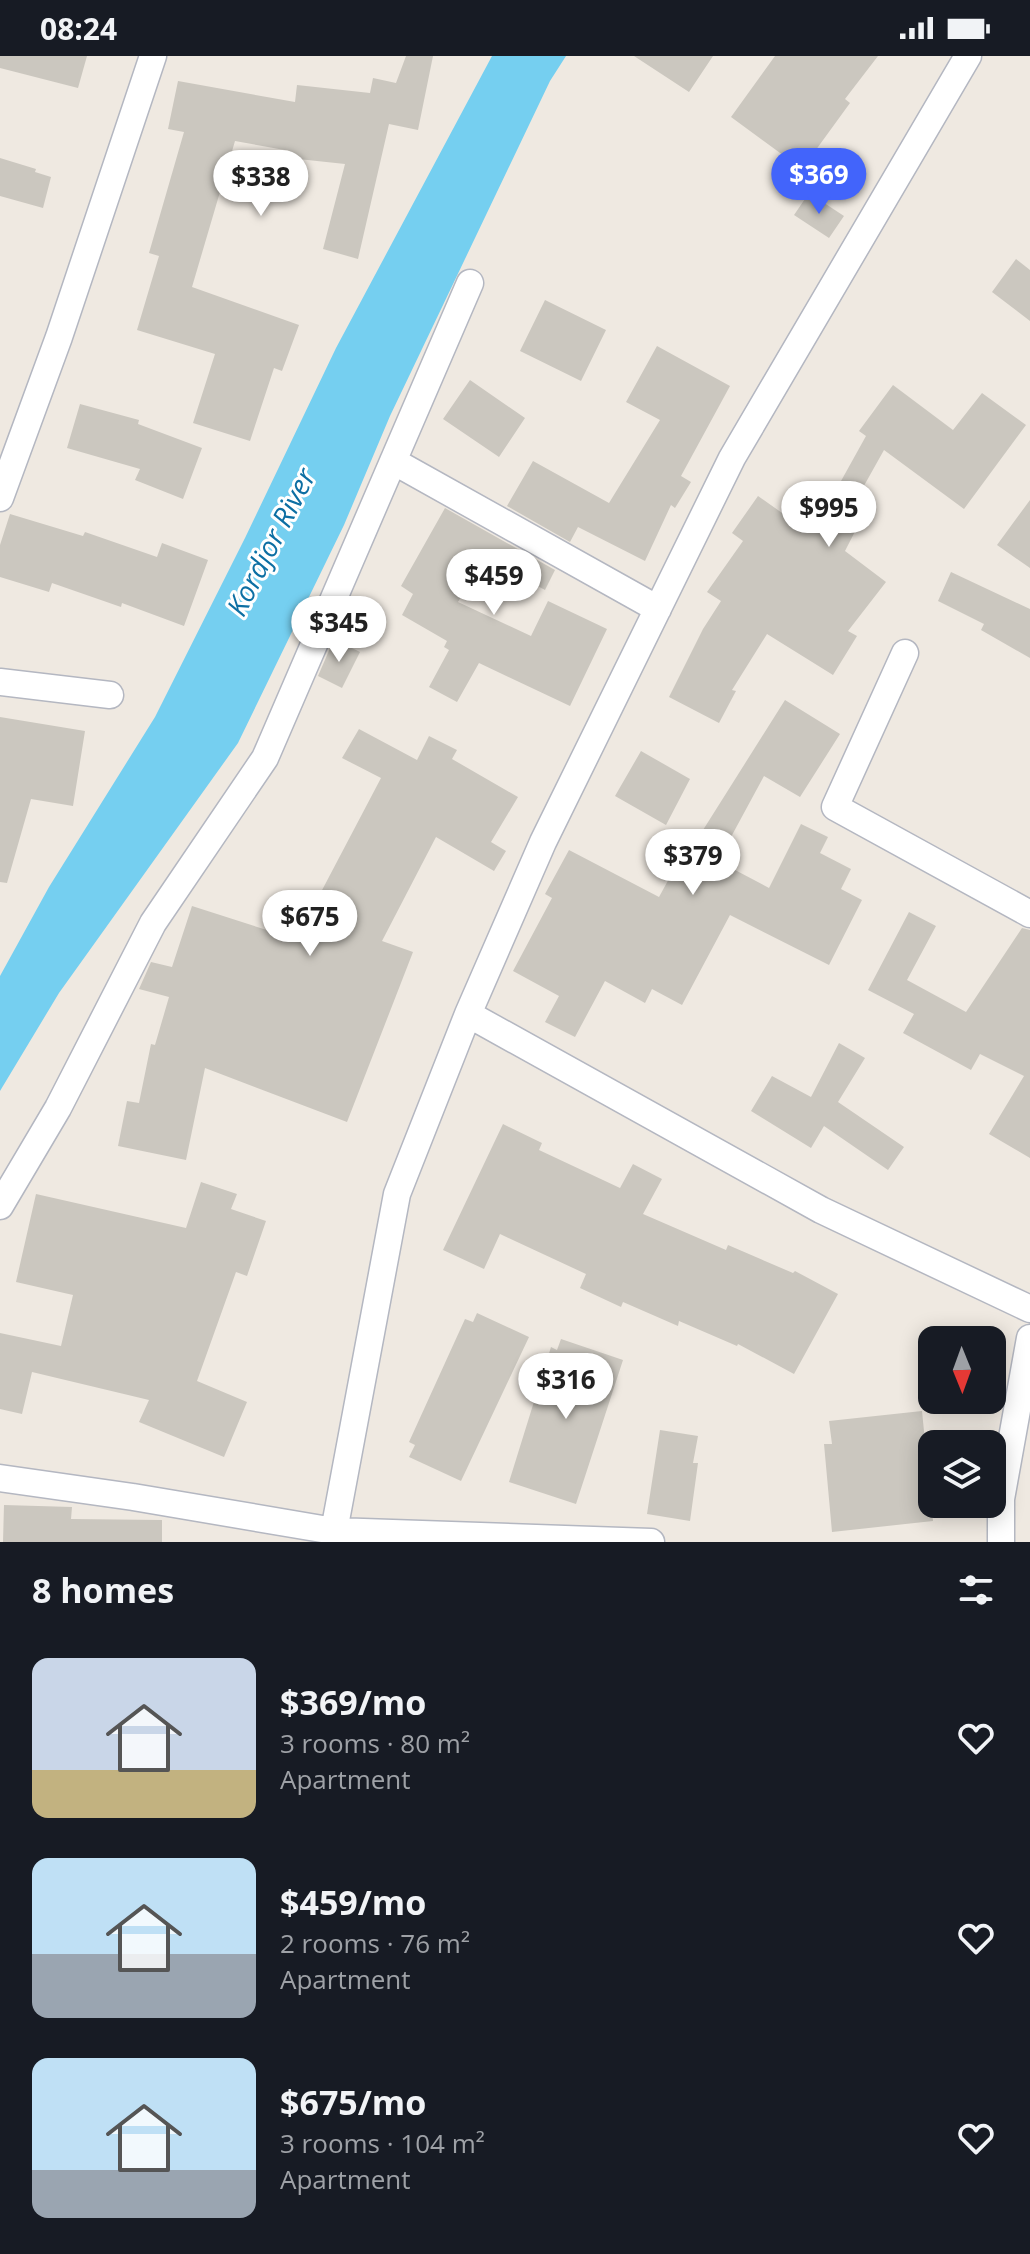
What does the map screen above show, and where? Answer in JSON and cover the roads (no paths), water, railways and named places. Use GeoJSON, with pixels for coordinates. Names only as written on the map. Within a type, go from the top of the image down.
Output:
{"type":"FeatureCollection","features":[{"type":"Feature","properties":{"kind":"street"},"geometry":{"type":"LineString","coordinates":[[0,498],[59,337],[153,56]]}},
{"type":"Feature","properties":{"kind":"street"},"geometry":{"type":"LineString","coordinates":[[334,1537],[397,1194],[468,1014],[543,842],[732,458],[968,56]]}},
{"type":"Feature","properties":{"kind":"street"},"geometry":{"type":"LineString","coordinates":[[0,1206],[58,1108],[153,923],[265,758],[470,283]]}},
{"type":"Feature","properties":{"kind":"street"},"geometry":{"type":"LineString","coordinates":[[393,461],[658,609]]}},
{"type":"Feature","properties":{"kind":"street"},"geometry":{"type":"LineString","coordinates":[[905,653],[835,807],[1030,914]]}},
{"type":"Feature","properties":{"kind":"street"},"geometry":{"type":"LineString","coordinates":[[0,682],[110,695]]}},
{"type":"Feature","properties":{"kind":"street"},"geometry":{"type":"LineString","coordinates":[[468,1014],[821,1210],[1030,1309]]}},
{"type":"Feature","properties":{"kind":"street"},"geometry":{"type":"LineString","coordinates":[[1001,1542],[1001,1499],[1030,1338]]}},
{"type":"Feature","properties":{"kind":"street"},"geometry":{"type":"LineString","coordinates":[[0,1478],[133,1497],[334,1537],[651,1542]]}},
{"type":"Feature","properties":{"kind":"water","name":"Kordjor River"},"geometry":{"type":"Polygon","coordinates":[[[492,56],[566,56],[550,81],[390,416],[344,525],[238,743],[59,993],[0,1091],[0,976],[49,887],[155,717],[336,348],[492,56]]]}}]}
